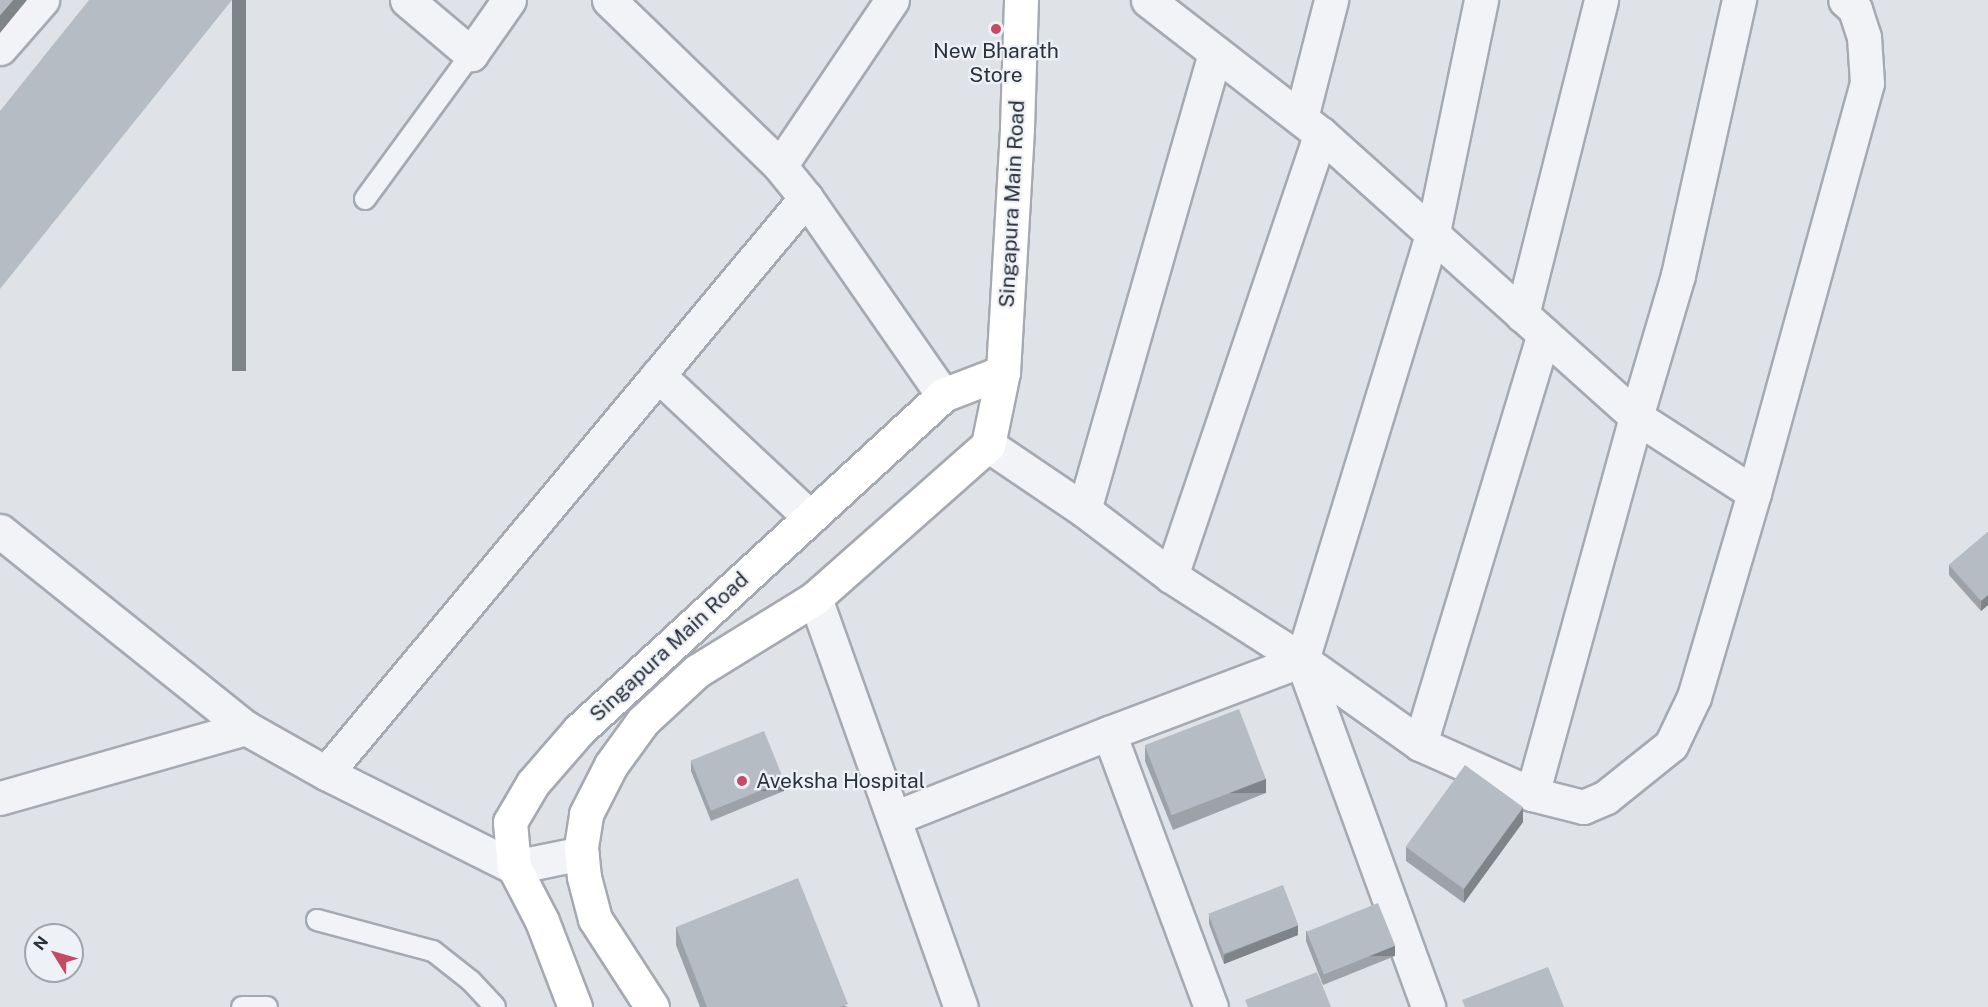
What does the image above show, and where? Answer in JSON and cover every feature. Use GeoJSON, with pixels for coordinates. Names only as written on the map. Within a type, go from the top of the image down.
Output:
{"type":"FeatureCollection","features":[{"type":"Feature","properties":{"kind":"street"},"geometry":{"type":"LineString","coordinates":[[0,48],[42,0]]}},
{"type":"Feature","properties":{"kind":"street"},"geometry":{"type":"LineString","coordinates":[[407,0],[471,54],[508,0]]}},
{"type":"Feature","properties":{"kind":"street"},"geometry":{"type":"LineString","coordinates":[[609,0],[780,166],[806,198],[943,395]]}},
{"type":"Feature","properties":{"kind":"street"},"geometry":{"type":"LineString","coordinates":[[780,166],[892,0]]}},
{"type":"Feature","properties":{"kind":"street","name":"Singapura Main Road"},"geometry":{"type":"LineString","coordinates":[[652,1007],[595,918],[584,877],[582,853],[586,814],[611,765],[643,722],[697,671],[815,598],[988,445],[1003,372],[1017,128],[1021,0]]}},
{"type":"Feature","properties":{"kind":"street"},"geometry":{"type":"LineString","coordinates":[[1148,0],[1185,13],[1215,52],[1311,126],[1433,232],[1636,417],[1754,493]]}},
{"type":"Feature","properties":{"kind":"street"},"geometry":{"type":"LineString","coordinates":[[1171,576],[1311,126],[1331,0]]}},
{"type":"Feature","properties":{"kind":"street"},"geometry":{"type":"LineString","coordinates":[[1428,1007],[1302,660],[1433,232],[1480,0]]}},
{"type":"Feature","properties":{"kind":"street"},"geometry":{"type":"LineString","coordinates":[[1420,744],[1533,324],[1601,0]]}},
{"type":"Feature","properties":{"kind":"street"},"geometry":{"type":"LineString","coordinates":[[1532,794],[1636,417],[1678,275],[1738,0]]}},
{"type":"Feature","properties":{"kind":"street"},"geometry":{"type":"LineString","coordinates":[[988,445],[1084,510],[1171,576],[1302,660],[1420,744],[1532,794],[1583,807],[1606,797],[1671,745],[1694,696],[1754,493],[1867,83],[1864,37],[1854,9],[1845,0]]}},
{"type":"Feature","properties":{"kind":"street"},"geometry":{"type":"LineString","coordinates":[[1084,510],[1215,52]]}},
{"type":"Feature","properties":{"kind":"street"},"geometry":{"type":"LineString","coordinates":[[326,773],[806,198]]}},
{"type":"Feature","properties":{"kind":"street","name":"Singapura Main Road"},"geometry":{"type":"LineString","coordinates":[[575,1007],[542,921],[514,867],[510,822],[533,783],[579,730],[943,395],[1003,372]]}},
{"type":"Feature","properties":{"kind":"street"},"geometry":{"type":"LineString","coordinates":[[658,375],[810,517]]}},
{"type":"Feature","properties":{"kind":"street"},"geometry":{"type":"LineString","coordinates":[[0,531],[246,728],[326,773],[514,867],[582,853]]}},
{"type":"Feature","properties":{"kind":"street"},"geometry":{"type":"LineString","coordinates":[[815,598],[962,1007]]}},
{"type":"Feature","properties":{"kind":"street"},"geometry":{"type":"LineString","coordinates":[[894,818],[1302,660]]}},
{"type":"Feature","properties":{"kind":"street"},"geometry":{"type":"LineString","coordinates":[[0,798],[246,728]]}},
{"type":"Feature","properties":{"kind":"street"},"geometry":{"type":"LineString","coordinates":[[1109,733],[1211,1007]]}},
{"type":"Feature","properties":{"kind":"lane"},"geometry":{"type":"LineString","coordinates":[[365,199],[471,54]]}},
{"type":"Feature","properties":{"kind":"lane"},"geometry":{"type":"LineString","coordinates":[[317,920],[433,951],[471,981],[495,1007]]}},
{"type":"Feature","properties":{"kind":"lane"},"geometry":{"type":"LineString","coordinates":[[244,1007],[267,1007]]}},
{"type":"Feature","properties":{"kind":"building"},"geometry":{"type":"Polygon","coordinates":[[[0,0],[13,0],[0,15],[0,0]]]}},
{"type":"Feature","properties":{"kind":"building"},"geometry":{"type":"Polygon","coordinates":[[[89,0],[232,0],[0,289],[0,111],[89,0]]]}},
{"type":"Feature","properties":{"kind":"building"},"geometry":{"type":"Polygon","coordinates":[[[1988,532],[1988,595],[1981,601],[1949,565],[1988,532]]]}},
{"type":"Feature","properties":{"kind":"building"},"geometry":{"type":"Polygon","coordinates":[[[1239,709],[1266,779],[1172,815],[1145,745],[1239,709]]]}},
{"type":"Feature","properties":{"kind":"building"},"geometry":{"type":"Polygon","coordinates":[[[764,731],[784,781],[711,811],[691,761],[764,731]]]}},
{"type":"Feature","properties":{"kind":"building"},"geometry":{"type":"Polygon","coordinates":[[[1465,765],[1523,807],[1464,889],[1406,847],[1465,765]]]}},
{"type":"Feature","properties":{"kind":"building"},"geometry":{"type":"Polygon","coordinates":[[[798,878],[848,1004],[840,1007],[707,1007],[676,927],[798,878]]]}},
{"type":"Feature","properties":{"kind":"building"},"geometry":{"type":"Polygon","coordinates":[[[1283,885],[1298,925],[1224,954],[1208,914],[1283,885]]]}},
{"type":"Feature","properties":{"kind":"building"},"geometry":{"type":"Polygon","coordinates":[[[1378,903],[1395,946],[1324,974],[1307,932],[1378,903]]]}},
{"type":"Feature","properties":{"kind":"building"},"geometry":{"type":"Polygon","coordinates":[[[1548,967],[1564,1007],[1465,1007],[1462,1000],[1548,967]]]}},
{"type":"Feature","properties":{"kind":"building"},"geometry":{"type":"Polygon","coordinates":[[[1317,972],[1331,1007],[1248,1007],[1245,1000],[1317,972]]]}},
{"type":"Feature","properties":{"kind":"place","name":"New Bharath Store"},"geometry":{"type":"Point","coordinates":[996,29]}},
{"type":"Feature","properties":{"kind":"place","name":"Aveksha Hospital"},"geometry":{"type":"Point","coordinates":[742,781]}}]}
